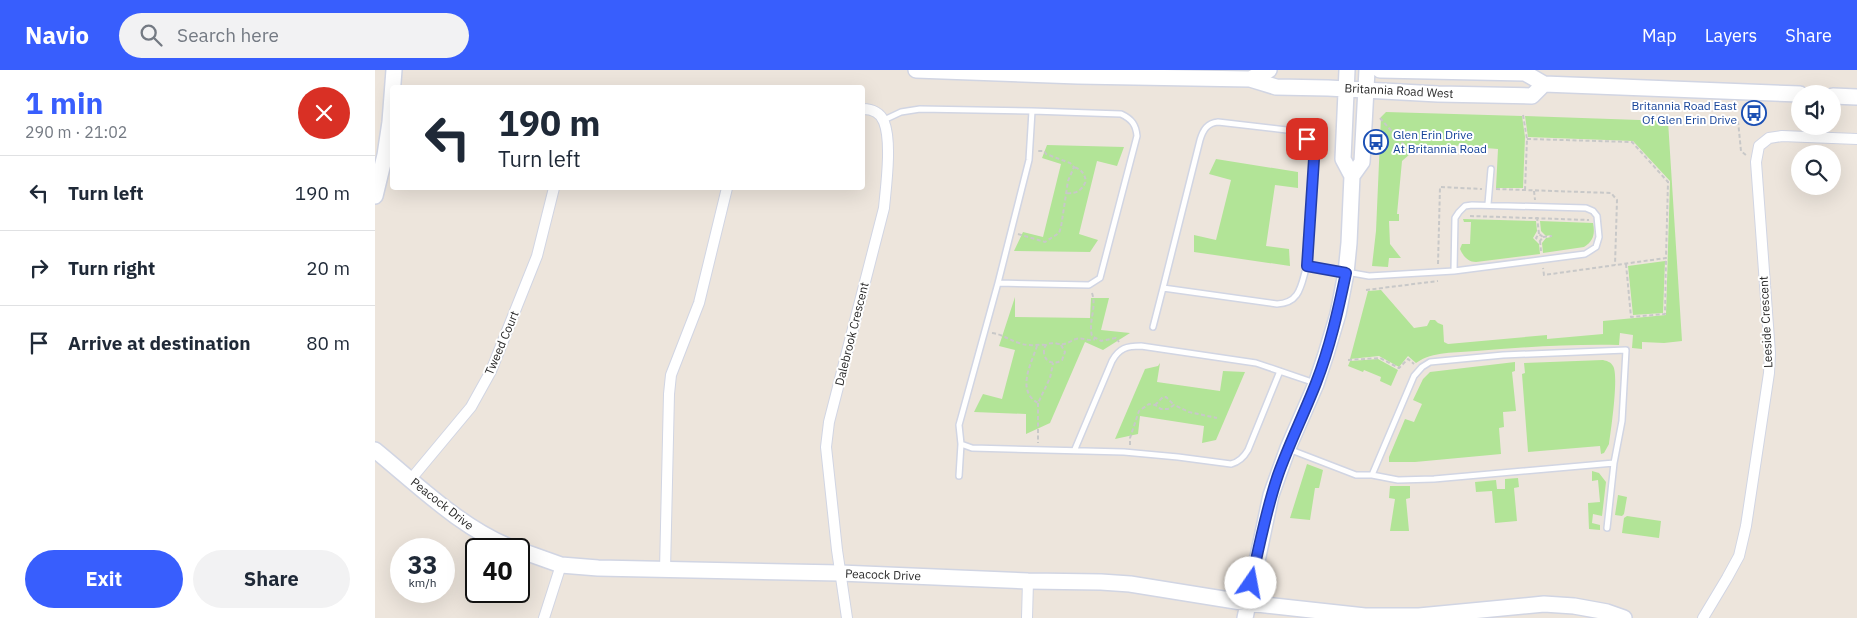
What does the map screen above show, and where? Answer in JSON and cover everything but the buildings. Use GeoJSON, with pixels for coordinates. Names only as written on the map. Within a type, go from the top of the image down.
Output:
{"type":"FeatureCollection","features":[{"type":"Feature","properties":{"kind":"street"},"geometry":{"type":"LineString","coordinates":[[393,85],[394,70]]}},
{"type":"Feature","properties":{"kind":"street","name":"Britannia Road West"},"geometry":{"type":"LineString","coordinates":[[916,70],[1250,79],[1276,87],[1532,96],[1544,84]]}},
{"type":"Feature","properties":{"kind":"street","name":"Britannia Road West"},"geometry":{"type":"LineString","coordinates":[[1250,79],[1269,70]]}},
{"type":"Feature","properties":{"kind":"street"},"geometry":{"type":"LineString","coordinates":[[1245,618],[1271,495],[1288,448],[1316,384],[1338,314],[1346,273],[1352,176],[1343,159],[1347,70]]}},
{"type":"Feature","properties":{"kind":"street"},"geometry":{"type":"LineString","coordinates":[[1352,176],[1362,162],[1367,70]]}},
{"type":"Feature","properties":{"kind":"street","name":"Britannia Road West"},"geometry":{"type":"LineString","coordinates":[[1380,70],[1525,73],[1544,84],[1791,94]]}},
{"type":"Feature","properties":{"kind":"street"},"geometry":{"type":"LineString","coordinates":[[1841,96],[1857,97]]}},
{"type":"Feature","properties":{"kind":"street"},"geometry":{"type":"LineString","coordinates":[[865,109],[877,113],[884,120]]}},
{"type":"Feature","properties":{"kind":"street","name":"Dalebrook Crescent"},"geometry":{"type":"LineString","coordinates":[[847,618],[826,447],[829,422],[884,208],[887,174],[887,132],[884,120]]}},
{"type":"Feature","properties":{"kind":"street"},"geometry":{"type":"LineString","coordinates":[[375,196],[385,155],[390,122]]}},
{"type":"Feature","properties":{"kind":"street","name":"Leeside Crescent"},"geometry":{"type":"LineString","coordinates":[[1703,618],[1739,556],[1746,526],[1769,373],[1770,353],[1756,162],[1759,146],[1769,138],[1782,136],[1857,139]]}},
{"type":"Feature","properties":{"kind":"street","name":"Tweed Court"},"geometry":{"type":"LineString","coordinates":[[411,479],[471,407],[491,371],[537,256],[554,190]]}},
{"type":"Feature","properties":{"kind":"street"},"geometry":{"type":"LineString","coordinates":[[665,570],[668,404],[671,375],[699,303],[727,190]]}},
{"type":"Feature","properties":{"kind":"street","name":"Peacock Drive"},"geometry":{"type":"LineString","coordinates":[[375,450],[475,530],[490,538]]}},
{"type":"Feature","properties":{"kind":"street","name":"Peacock Drive"},"geometry":{"type":"LineString","coordinates":[[530,554],[561,565],[598,568],[841,573],[1130,584],[1247,603],[1397,618],[1544,604],[1591,609],[1624,618]]}},
{"type":"Feature","properties":{"kind":"street"},"geometry":{"type":"LineString","coordinates":[[544,618],[561,565]]}},
{"type":"Feature","properties":{"kind":"street"},"geometry":{"type":"LineString","coordinates":[[1027,581],[1027,618]]}},
{"type":"Feature","properties":{"kind":"lane"},"geometry":{"type":"LineString","coordinates":[[884,120],[901,112],[920,108],[1121,114],[1128,117],[1135,125],[1137,136],[1101,278],[1089,285],[998,284]]}},
{"type":"Feature","properties":{"kind":"lane"},"geometry":{"type":"LineString","coordinates":[[959,476],[961,444],[959,425],[998,284],[1029,160],[1032,112]]}},
{"type":"Feature","properties":{"kind":"lane"},"geometry":{"type":"LineString","coordinates":[[1153,327],[1200,140],[1205,128],[1212,123],[1225,122],[1295,131],[1303,135],[1311,145],[1314,159],[1307,266],[1300,290],[1292,301],[1286,304],[1277,304],[1163,288]]}},
{"type":"Feature","properties":{"kind":"lane"},"geometry":{"type":"LineString","coordinates":[[1488,204],[1491,169]]}},
{"type":"Feature","properties":{"kind":"lane"},"geometry":{"type":"LineString","coordinates":[[1307,266],[1369,276],[1454,271],[1542,261],[1585,254],[1592,250],[1598,243],[1599,221],[1593,211],[1586,208],[1488,204],[1465,206],[1455,218],[1454,271]]}},
{"type":"Feature","properties":{"kind":"lane"},"geometry":{"type":"LineString","coordinates":[[1075,450],[1112,361],[1123,348],[1132,346],[1160,349],[1255,363],[1316,384]]}},
{"type":"Feature","properties":{"kind":"lane"},"geometry":{"type":"LineString","coordinates":[[1373,476],[1414,376],[1420,368],[1430,362],[1503,355],[1627,350],[1622,421],[1614,462],[1607,528]]}},
{"type":"Feature","properties":{"kind":"lane"},"geometry":{"type":"LineString","coordinates":[[961,444],[972,448],[1130,452],[1178,456],[1222,464],[1237,462],[1248,450],[1280,371]]}},
{"type":"Feature","properties":{"kind":"lane"},"geometry":{"type":"LineString","coordinates":[[1288,448],[1356,475],[1398,480],[1434,479],[1614,462]]}},
{"type":"Feature","properties":{"kind":"path"},"geometry":{"type":"LineString","coordinates":[[1523,115],[1527,139],[1525,190]]}},
{"type":"Feature","properties":{"kind":"path"},"geometry":{"type":"LineString","coordinates":[[1380,118],[1411,153]]}},
{"type":"Feature","properties":{"kind":"path"},"geometry":{"type":"LineString","coordinates":[[1739,122],[1741,151],[1756,162]]}},
{"type":"Feature","properties":{"kind":"path"},"geometry":{"type":"LineString","coordinates":[[1527,139],[1632,142],[1668,182],[1665,314],[1631,317],[1626,264]]}},
{"type":"Feature","properties":{"kind":"path"},"geometry":{"type":"LineString","coordinates":[[1029,150],[1044,151],[1080,169],[1086,181],[1080,190],[1075,193],[1067,193]]}},
{"type":"Feature","properties":{"kind":"path"},"geometry":{"type":"LineString","coordinates":[[1010,233],[1045,242],[1059,232],[1068,181],[1074,167]]}},
{"type":"Feature","properties":{"kind":"path"},"geometry":{"type":"LineString","coordinates":[[1527,170],[1532,170]]}},
{"type":"Feature","properties":{"kind":"path"},"geometry":{"type":"LineString","coordinates":[[1366,290],[1438,282],[1440,187],[1611,193],[1617,200],[1615,265]]}},
{"type":"Feature","properties":{"kind":"path"},"geometry":{"type":"LineString","coordinates":[[1535,207],[1539,234],[1536,237],[1537,240],[1542,241],[1543,237]]}},
{"type":"Feature","properties":{"kind":"path"},"geometry":{"type":"LineString","coordinates":[[1470,216],[1589,220]]}},
{"type":"Feature","properties":{"kind":"path"},"geometry":{"type":"LineString","coordinates":[[1539,234],[1543,237],[1551,236]]}},
{"type":"Feature","properties":{"kind":"path"},"geometry":{"type":"LineString","coordinates":[[1542,261],[1544,275],[1666,258]]}},
{"type":"Feature","properties":{"kind":"path"},"geometry":{"type":"LineString","coordinates":[[1089,285],[1094,298],[1091,331],[1095,339]]}},
{"type":"Feature","properties":{"kind":"path"},"geometry":{"type":"LineString","coordinates":[[985,332],[999,334],[1020,344],[1037,346],[1054,342],[1061,344],[1078,338],[1091,341],[1095,339],[1101,341],[1116,338],[1123,348]]}},
{"type":"Feature","properties":{"kind":"path"},"geometry":{"type":"LineString","coordinates":[[1047,345],[1044,354],[1049,362],[1053,363],[1062,360],[1064,357],[1065,352],[1061,344]]}},
{"type":"Feature","properties":{"kind":"path"},"geometry":{"type":"LineString","coordinates":[[1037,346],[1026,387],[1032,399],[1038,403]]}},
{"type":"Feature","properties":{"kind":"path"},"geometry":{"type":"LineString","coordinates":[[1348,360],[1379,358],[1399,368],[1408,358],[1420,368]]}},
{"type":"Feature","properties":{"kind":"path"},"geometry":{"type":"LineString","coordinates":[[1037,449],[1039,433],[1038,403],[1050,378],[1053,363]]}},
{"type":"Feature","properties":{"kind":"path"},"geometry":{"type":"LineString","coordinates":[[1155,405],[1163,397],[1166,397],[1173,405],[1189,412],[1217,418]]}},
{"type":"Feature","properties":{"kind":"path"},"geometry":{"type":"LineString","coordinates":[[1130,452],[1131,438],[1139,411],[1149,404],[1155,405],[1161,410],[1169,409],[1173,405]]}},
{"type":"Feature","properties":{"kind":"green space"},"geometry":{"type":"Polygon","coordinates":[[[1386,112],[1522,116],[1525,137],[1523,188],[1496,188],[1498,149],[1448,145],[1448,148],[1419,146],[1402,161],[1397,214],[1399,214],[1399,221],[1389,221],[1390,244],[1401,258],[1389,258],[1388,267],[1372,266],[1376,231],[1381,117],[1386,112]]]}},
{"type":"Feature","properties":{"kind":"green space"},"geometry":{"type":"Polygon","coordinates":[[[1525,116],[1668,121],[1682,341],[1664,343],[1642,342],[1642,349],[1632,348],[1633,335],[1620,333],[1619,345],[1547,346],[1437,354],[1416,363],[1408,356],[1399,367],[1379,356],[1350,359],[1368,291],[1381,290],[1414,328],[1427,326],[1430,320],[1435,320],[1443,325],[1444,342],[1448,344],[1547,335],[1547,339],[1603,334],[1603,321],[1666,315],[1670,181],[1633,141],[1528,137],[1525,116]]]}},
{"type":"Feature","properties":{"kind":"green space"},"geometry":{"type":"Polygon","coordinates":[[[1047,145],[1124,147],[1117,166],[1097,161],[1079,234],[1098,240],[1090,252],[1014,251],[1023,232],[1043,237],[1061,164],[1042,158],[1047,145]]]}},
{"type":"Feature","properties":{"kind":"green space"},"geometry":{"type":"Polygon","coordinates":[[[1216,159],[1298,172],[1298,188],[1275,185],[1266,246],[1289,249],[1290,266],[1194,252],[1194,235],[1216,240],[1231,180],[1209,174],[1216,159]]]}},
{"type":"Feature","properties":{"kind":"green space"},"geometry":{"type":"Polygon","coordinates":[[[1463,219],[1536,221],[1537,231],[1533,238],[1539,244],[1540,254],[1476,262],[1468,260],[1460,249],[1462,244],[1470,244],[1471,222],[1464,222],[1463,219]]]}},
{"type":"Feature","properties":{"kind":"green space"},"geometry":{"type":"Polygon","coordinates":[[[1540,221],[1593,223],[1593,236],[1584,247],[1543,253],[1542,243],[1551,235],[1546,236],[1541,231],[1540,221]]]}},
{"type":"Feature","properties":{"kind":"green space"},"geometry":{"type":"Polygon","coordinates":[[[1665,261],[1663,313],[1633,315],[1628,266],[1665,261]]]}},
{"type":"Feature","properties":{"kind":"green space"},"geometry":{"type":"Polygon","coordinates":[[[1015,297],[1015,317],[1090,318],[1091,298],[1109,298],[1101,330],[1130,333],[1103,350],[1085,342],[1050,423],[1026,434],[1026,414],[974,412],[983,394],[1002,399],[1015,350],[999,346],[1015,297]]]}},
{"type":"Feature","properties":{"kind":"green space"},"geometry":{"type":"Polygon","coordinates":[[[1378,359],[1398,370],[1391,386],[1380,381],[1381,377],[1348,366],[1350,361],[1378,359]]]}},
{"type":"Feature","properties":{"kind":"green space"},"geometry":{"type":"Polygon","coordinates":[[[1603,360],[1610,363],[1615,371],[1614,403],[1609,444],[1604,453],[1601,454],[1600,446],[1528,452],[1522,374],[1525,373],[1524,363],[1603,360]]]}},
{"type":"Feature","properties":{"kind":"green space"},"geometry":{"type":"Polygon","coordinates":[[[1515,362],[1515,371],[1512,372],[1516,411],[1503,412],[1504,427],[1499,428],[1501,454],[1415,462],[1389,462],[1389,457],[1405,419],[1414,422],[1422,404],[1413,400],[1423,379],[1430,372],[1515,362]]]}},
{"type":"Feature","properties":{"kind":"green space"},"geometry":{"type":"Polygon","coordinates":[[[1160,363],[1157,382],[1220,391],[1223,371],[1245,372],[1216,440],[1202,443],[1204,426],[1140,416],[1138,434],[1115,439],[1145,369],[1158,366],[1160,363]]]}},
{"type":"Feature","properties":{"kind":"green space"},"geometry":{"type":"Polygon","coordinates":[[[1307,464],[1323,470],[1319,488],[1315,488],[1310,520],[1290,518],[1307,464]]]}},
{"type":"Feature","properties":{"kind":"green space"},"geometry":{"type":"Polygon","coordinates":[[[1592,471],[1599,473],[1606,482],[1602,516],[1593,514],[1592,523],[1600,525],[1600,530],[1589,529],[1588,503],[1600,502],[1598,480],[1592,481],[1592,471]]]}},
{"type":"Feature","properties":{"kind":"green space"},"geometry":{"type":"Polygon","coordinates":[[[1518,478],[1519,487],[1514,488],[1517,521],[1495,523],[1492,491],[1476,492],[1475,482],[1496,480],[1497,489],[1505,489],[1505,479],[1518,478]]]}},
{"type":"Feature","properties":{"kind":"green space"},"geometry":{"type":"Polygon","coordinates":[[[1390,486],[1410,486],[1410,498],[1406,499],[1409,531],[1390,531],[1395,499],[1389,498],[1390,486]]]}},
{"type":"Feature","properties":{"kind":"green space"},"geometry":{"type":"Polygon","coordinates":[[[1618,495],[1627,497],[1622,516],[1615,515],[1618,495]]]}},
{"type":"Feature","properties":{"kind":"green space"},"geometry":{"type":"Polygon","coordinates":[[[1627,516],[1661,521],[1659,538],[1622,533],[1624,518],[1627,516]]]}},
{"type":"Feature","properties":{"kind":"place","name":"Britannia Road East Of Glen Erin Drive"},"geometry":{"type":"Point","coordinates":[1754,113]}},
{"type":"Feature","properties":{"kind":"place","name":"Glen Erin Drive At Britannia Road"},"geometry":{"type":"Point","coordinates":[1376,142]}},
{"type":"Feature","properties":{"kind":"route"},"geometry":{"type":"LineString","coordinates":[[1251,583],[1271,495],[1288,448],[1316,384],[1338,314],[1346,273],[1307,266],[1314,159],[1313,150],[1307,139]]}}]}
